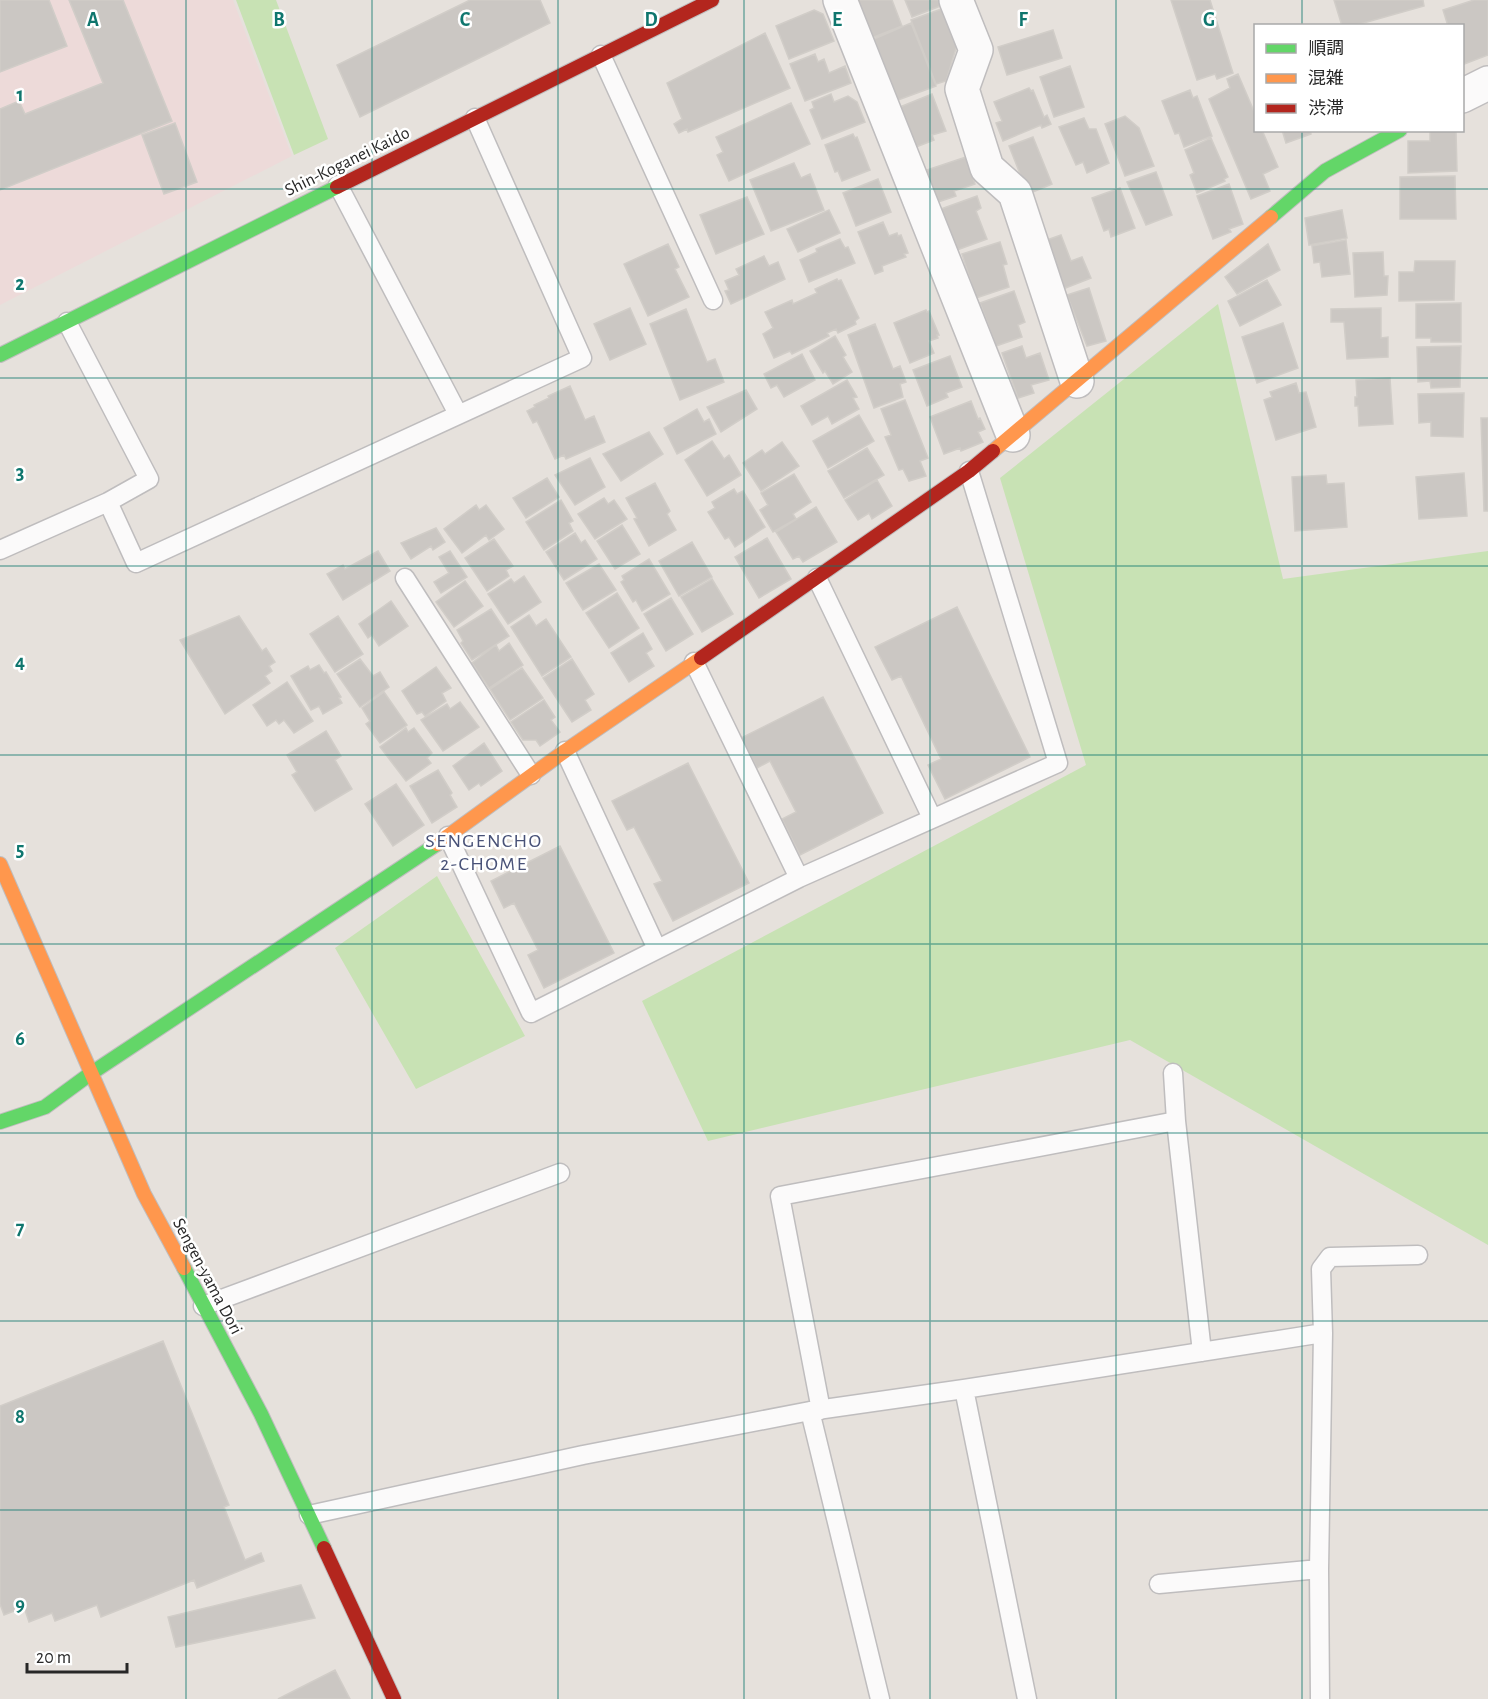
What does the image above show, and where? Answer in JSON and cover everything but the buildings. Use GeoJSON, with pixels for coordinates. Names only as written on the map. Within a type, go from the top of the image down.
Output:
{"type":"FeatureCollection","features":[{"type":"Feature","properties":{"kind":"street","name":"Shin-Koganei Kaido"},"geometry":{"type":"LineString","coordinates":[[0,355],[712,0]]}},
{"type":"Feature","properties":{"kind":"street"},"geometry":{"type":"LineString","coordinates":[[840,0],[1013,435]]}},
{"type":"Feature","properties":{"kind":"street"},"geometry":{"type":"LineString","coordinates":[[956,0],[976,50],[962,89],[987,168],[1015,193],[1077,381]]}},
{"type":"Feature","properties":{"kind":"street"},"geometry":{"type":"LineString","coordinates":[[1464,95],[1488,82]]}},
{"type":"Feature","properties":{"kind":"street"},"geometry":{"type":"LineString","coordinates":[[0,1122],[45,1107],[90,1074],[448,836],[565,751],[969,471],[1325,171],[1396,132]]}},
{"type":"Feature","properties":{"kind":"street","name":"Sengen-yama Dori"},"geometry":{"type":"LineString","coordinates":[[0,864],[144,1194],[261,1414],[394,1699]]}},
{"type":"Feature","properties":{"kind":"lane"},"geometry":{"type":"LineString","coordinates":[[601,55],[713,300]]}},
{"type":"Feature","properties":{"kind":"lane"},"geometry":{"type":"LineString","coordinates":[[108,502],[136,563],[582,358],[476,118]]}},
{"type":"Feature","properties":{"kind":"lane"},"geometry":{"type":"LineString","coordinates":[[338,185],[458,414]]}},
{"type":"Feature","properties":{"kind":"lane"},"geometry":{"type":"LineString","coordinates":[[0,550],[108,502],[149,479],[67,322]]}},
{"type":"Feature","properties":{"kind":"lane"},"geometry":{"type":"LineString","coordinates":[[448,836],[531,1013],[799,878],[1058,763],[969,471]]}},
{"type":"Feature","properties":{"kind":"lane"},"geometry":{"type":"LineString","coordinates":[[405,578],[531,775]]}},
{"type":"Feature","properties":{"kind":"lane"},"geometry":{"type":"LineString","coordinates":[[817,578],[932,818]]}},
{"type":"Feature","properties":{"kind":"lane"},"geometry":{"type":"LineString","coordinates":[[694,662],[799,878]]}},
{"type":"Feature","properties":{"kind":"lane"},"geometry":{"type":"LineString","coordinates":[[565,751],[657,949]]}},
{"type":"Feature","properties":{"kind":"lane"},"geometry":{"type":"LineString","coordinates":[[1173,1073],[1176,1121],[1202,1352]]}},
{"type":"Feature","properties":{"kind":"lane"},"geometry":{"type":"LineString","coordinates":[[880,1699],[815,1410],[780,1196],[1176,1121]]}},
{"type":"Feature","properties":{"kind":"lane"},"geometry":{"type":"LineString","coordinates":[[203,1306],[560,1173]]}},
{"type":"Feature","properties":{"kind":"lane"},"geometry":{"type":"LineString","coordinates":[[1320,1699],[1319,1569],[1323,1332],[1321,1269],[1330,1257],[1418,1255]]}},
{"type":"Feature","properties":{"kind":"lane"},"geometry":{"type":"LineString","coordinates":[[309,1515],[583,1455],[815,1410],[964,1389],[1323,1332]]}},
{"type":"Feature","properties":{"kind":"lane"},"geometry":{"type":"LineString","coordinates":[[964,1389],[1027,1699]]}},
{"type":"Feature","properties":{"kind":"lane"},"geometry":{"type":"LineString","coordinates":[[1159,1584],[1319,1569]]}},
{"type":"Feature","properties":{"kind":"shaded area"},"geometry":{"type":"Polygon","coordinates":[[[0,0],[233,0],[292,156],[0,305],[0,0]]]}},
{"type":"Feature","properties":{"kind":"green space"},"geometry":{"type":"Polygon","coordinates":[[[236,0],[276,0],[328,139],[294,155],[236,0]]]}},
{"type":"Feature","properties":{"kind":"green space"},"geometry":{"type":"Polygon","coordinates":[[[1218,304],[1283,579],[1488,551],[1488,1245],[1130,1040],[708,1141],[642,1001],[1086,765],[1000,478],[1218,304]]]}},
{"type":"Feature","properties":{"kind":"green space"},"geometry":{"type":"Polygon","coordinates":[[[437,876],[525,1036],[416,1089],[335,948],[437,876]]]}},
{"type":"Feature","properties":{"kind":"traffic: fast"},"geometry":{"type":"LineString","coordinates":[[1271,217],[1325,171],[1396,132]]}},
{"type":"Feature","properties":{"kind":"traffic: fast"},"geometry":{"type":"LineString","coordinates":[[0,355],[337,187]]}},
{"type":"Feature","properties":{"kind":"traffic: fast"},"geometry":{"type":"LineString","coordinates":[[0,1122],[45,1107],[90,1074],[437,844]]}},
{"type":"Feature","properties":{"kind":"traffic: fast"},"geometry":{"type":"LineString","coordinates":[[184,1268],[261,1414],[324,1548]]}},
{"type":"Feature","properties":{"kind":"traffic: slow"},"geometry":{"type":"LineString","coordinates":[[993,451],[1271,217]]}},
{"type":"Feature","properties":{"kind":"traffic: slow"},"geometry":{"type":"LineString","coordinates":[[437,844],[565,751],[701,658]]}},
{"type":"Feature","properties":{"kind":"traffic: slow"},"geometry":{"type":"LineString","coordinates":[[0,864],[144,1194],[184,1268]]}},
{"type":"Feature","properties":{"kind":"traffic: jam"},"geometry":{"type":"LineString","coordinates":[[337,187],[712,0]]}},
{"type":"Feature","properties":{"kind":"traffic: jam"},"geometry":{"type":"LineString","coordinates":[[701,658],[969,471],[993,451]]}},
{"type":"Feature","properties":{"kind":"traffic: jam"},"geometry":{"type":"LineString","coordinates":[[324,1548],[394,1699]]}},
{"type":"Feature","properties":{"kind":"district","name":"SENGENCHO 2-CHOME"},"geometry":{"type":"Point","coordinates":[484,852]}}]}
